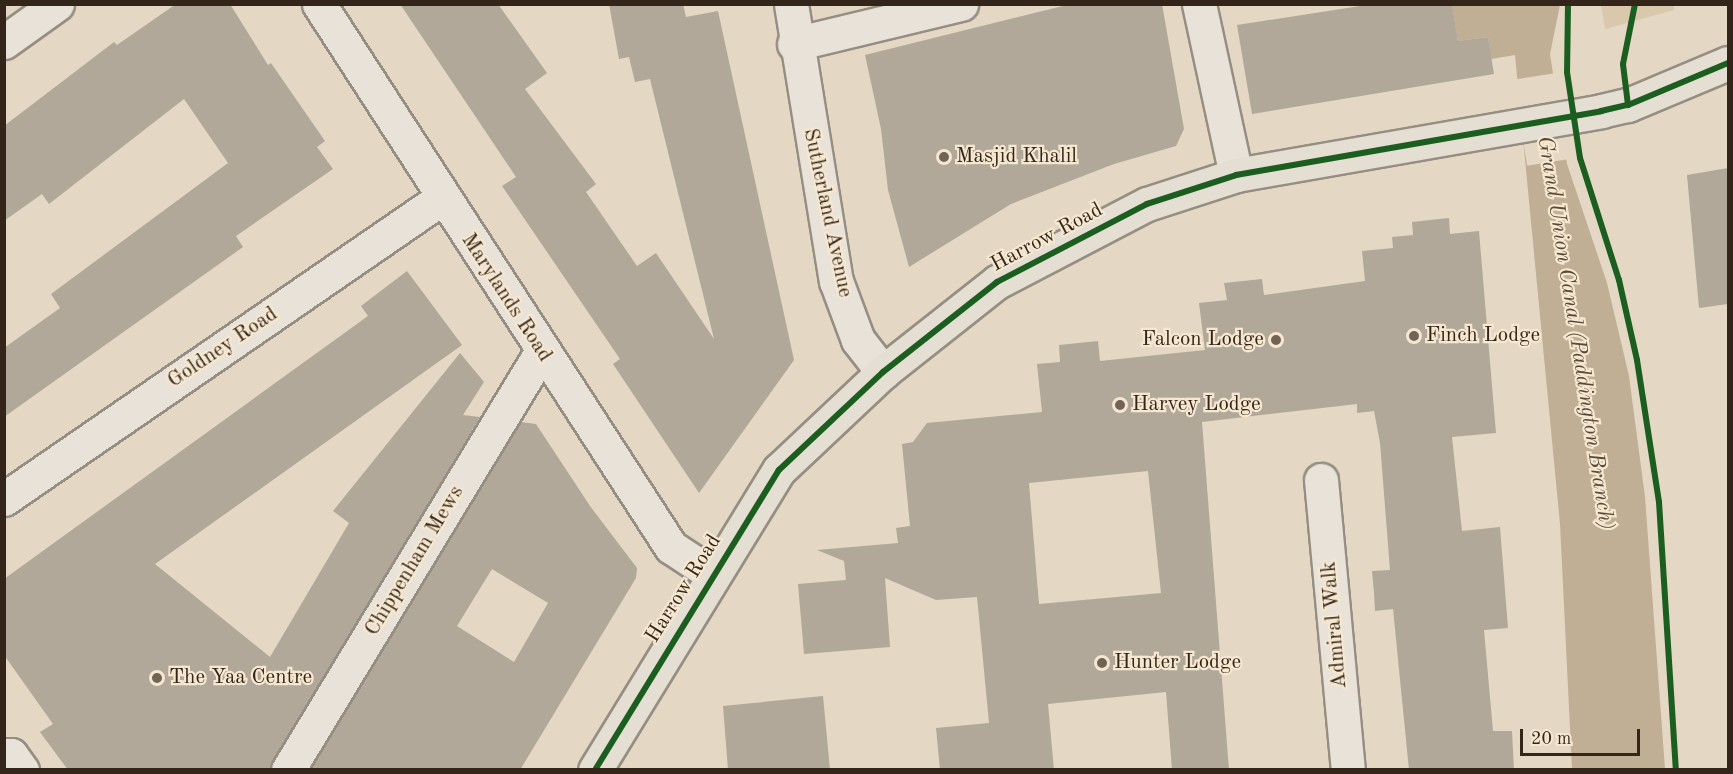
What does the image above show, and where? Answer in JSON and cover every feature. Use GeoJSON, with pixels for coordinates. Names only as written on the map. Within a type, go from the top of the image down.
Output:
{"type":"FeatureCollection","features":[{"type":"Feature","properties":{"kind":"main road","name":"Harrow Road"},"geometry":{"type":"LineString","coordinates":[[595,770],[712,574],[779,470],[883,372],[967,302],[1055,250],[1147,204],[1236,175],[1494,131],[1628,105],[1728,63]]}},
{"type":"Feature","properties":{"kind":"street"},"geometry":{"type":"LineString","coordinates":[[4,42],[57,4]]}},
{"type":"Feature","properties":{"kind":"street","name":"Marylands Road"},"geometry":{"type":"LineString","coordinates":[[319,4],[541,352],[671,547],[712,574]]}},
{"type":"Feature","properties":{"kind":"street","name":"Sutherland Avenue"},"geometry":{"type":"LineString","coordinates":[[781,4],[794,44]]}},
{"type":"Feature","properties":{"kind":"street","name":"Sutherland Avenue"},"geometry":{"type":"LineString","coordinates":[[791,4],[794,44],[836,281],[858,340],[883,372]]}},
{"type":"Feature","properties":{"kind":"street"},"geometry":{"type":"LineString","coordinates":[[794,44],[961,4]]}},
{"type":"Feature","properties":{"kind":"street"},"geometry":{"type":"LineString","coordinates":[[1199,4],[1236,175]]}},
{"type":"Feature","properties":{"kind":"street","name":"Goldney Road"},"geometry":{"type":"LineString","coordinates":[[4,499],[442,198]]}},
{"type":"Feature","properties":{"kind":"street","name":"Chippenham Mews"},"geometry":{"type":"LineString","coordinates":[[288,770],[541,352]]}},
{"type":"Feature","properties":{"kind":"street","name":"Admiral Walk"},"geometry":{"type":"LineString","coordinates":[[1321,480],[1348,770]]}},
{"type":"Feature","properties":{"kind":"street"},"geometry":{"type":"LineString","coordinates":[[4,755],[11,755],[22,770]]}},
{"type":"Feature","properties":{"kind":"shaded area"},"geometry":{"type":"Polygon","coordinates":[[[1601,5],[1674,5],[1674,10],[1605,29],[1601,5]]]}},
{"type":"Feature","properties":{"kind":"water","name":"Grand Union Canal (Paddington Branch)"},"geometry":{"type":"Polygon","coordinates":[[[1452,5],[1560,5],[1550,54],[1567,164],[1607,283],[1629,376],[1645,497],[1665,769],[1572,769],[1560,524],[1515,55],[1491,59],[1488,37],[1458,41],[1452,5]]]}},
{"type":"Feature","properties":{"kind":"pier"},"geometry":{"type":"Polygon","coordinates":[[[1556,73],[1570,159],[1527,166],[1514,80],[1556,73]]]}},
{"type":"Feature","properties":{"kind":"building"},"geometry":{"type":"Polygon","coordinates":[[[176,4],[230,4],[268,65],[271,63],[325,141],[317,147],[333,169],[236,236],[243,247],[4,417],[4,348],[60,308],[51,294],[228,163],[184,99],[49,204],[42,194],[4,221],[4,126],[114,42],[117,45],[176,4]]]}},
{"type":"Feature","properties":{"kind":"building"},"geometry":{"type":"Polygon","coordinates":[[[400,4],[498,4],[547,73],[525,89],[596,184],[586,192],[637,266],[656,253],[714,339],[650,79],[635,82],[629,57],[619,59],[609,4],[683,4],[686,17],[718,11],[794,360],[699,493],[613,364],[620,359],[502,186],[516,177],[400,4]]]}},
{"type":"Feature","properties":{"kind":"building"},"geometry":{"type":"Polygon","coordinates":[[[1071,4],[1162,4],[1184,129],[1176,146],[1114,164],[1011,204],[909,267],[888,190],[881,129],[865,55],[1071,4]]]}},
{"type":"Feature","properties":{"kind":"building"},"geometry":{"type":"Polygon","coordinates":[[[1373,4],[1452,4],[1458,41],[1488,37],[1494,74],[1252,114],[1237,25],[1373,4]]]}},
{"type":"Feature","properties":{"kind":"building"},"geometry":{"type":"Polygon","coordinates":[[[1728,168],[1728,304],[1699,308],[1687,175],[1728,168]]]}},
{"type":"Feature","properties":{"kind":"building"},"geometry":{"type":"Polygon","coordinates":[[[1449,218],[1450,234],[1479,231],[1496,433],[1452,437],[1462,531],[1500,527],[1508,628],[1484,630],[1493,731],[1512,731],[1514,770],[1409,770],[1393,609],[1375,611],[1372,571],[1390,570],[1380,443],[1374,411],[1357,413],[1357,404],[1202,422],[1229,770],[1172,770],[1166,692],[1048,704],[1054,770],[940,770],[936,728],[989,723],[977,597],[936,600],[885,578],[890,647],[804,654],[798,584],[846,580],[844,561],[817,550],[898,543],[896,528],[910,526],[902,444],[913,442],[927,423],[1042,412],[1037,364],[1060,362],[1059,345],[1098,341],[1100,361],[1205,350],[1199,303],[1227,300],[1224,283],[1262,279],[1264,295],[1365,281],[1362,251],[1393,248],[1392,237],[1413,235],[1412,222],[1449,218]],[[1148,471],[1029,483],[1039,604],[1161,593],[1148,471]]]}},
{"type":"Feature","properties":{"kind":"building"},"geometry":{"type":"Polygon","coordinates":[[[407,271],[462,345],[155,564],[270,657],[349,523],[333,511],[460,353],[484,382],[463,415],[480,417],[269,770],[68,770],[40,732],[53,724],[4,655],[4,579],[368,316],[361,306],[407,271]]]}},
{"type":"Feature","properties":{"kind":"building"},"geometry":{"type":"Polygon","coordinates":[[[521,422],[536,424],[590,506],[637,568],[636,578],[520,770],[310,770],[521,422]],[[492,569],[457,626],[514,662],[548,603],[492,569]]]}},
{"type":"Feature","properties":{"kind":"building"},"geometry":{"type":"Polygon","coordinates":[[[823,696],[830,770],[728,770],[723,706],[823,696]]]}},
{"type":"Feature","properties":{"kind":"cycle path"},"geometry":{"type":"LineString","coordinates":[[1568,4],[1567,72],[1580,158],[1619,280],[1637,360],[1659,502],[1676,770]]}},
{"type":"Feature","properties":{"kind":"cycle path"},"geometry":{"type":"LineString","coordinates":[[1628,105],[1623,64],[1635,4]]}},
{"type":"Feature","properties":{"kind":"cycle path"},"geometry":{"type":"LineString","coordinates":[[595,770],[779,470],[883,372],[997,282],[1147,204],[1236,175],[1628,105],[1728,63]]}},
{"type":"Feature","properties":{"kind":"place","name":"Masjid Khalil"},"geometry":{"type":"Point","coordinates":[944,157]}},
{"type":"Feature","properties":{"kind":"place","name":"Finch Lodge"},"geometry":{"type":"Point","coordinates":[1414,336]}},
{"type":"Feature","properties":{"kind":"place","name":"Falcon Lodge"},"geometry":{"type":"Point","coordinates":[1276,340]}},
{"type":"Feature","properties":{"kind":"place","name":"Harvey Lodge"},"geometry":{"type":"Point","coordinates":[1120,405]}},
{"type":"Feature","properties":{"kind":"place","name":"Hunter Lodge"},"geometry":{"type":"Point","coordinates":[1102,663]}},
{"type":"Feature","properties":{"kind":"place","name":"The Yaa Centre"},"geometry":{"type":"Point","coordinates":[157,678]}}]}
